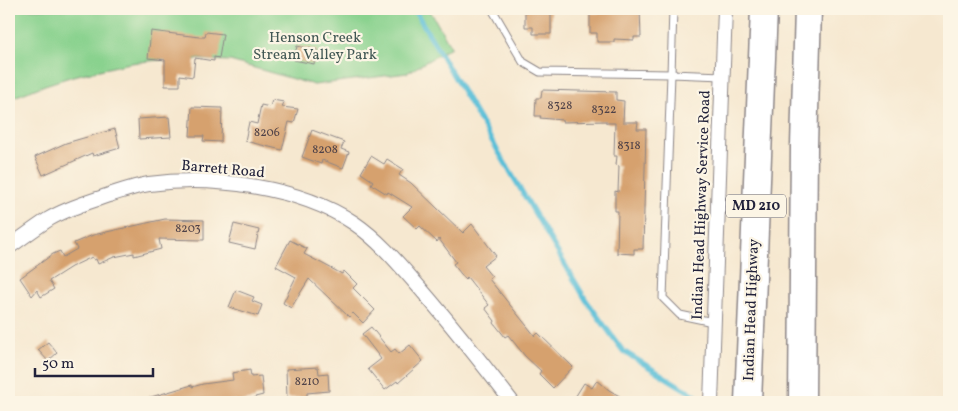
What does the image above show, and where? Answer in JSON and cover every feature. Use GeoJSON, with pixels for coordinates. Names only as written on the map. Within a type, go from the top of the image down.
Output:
{"type":"FeatureCollection","features":[{"type":"Feature","properties":{"kind":"highway","name":"Indian Head Highway"},"geometry":{"type":"LineString","coordinates":[[748,402],[764,9]]}},
{"type":"Feature","properties":{"kind":"highway","name":"MD 210"},"geometry":{"type":"LineString","coordinates":[[802,402],[804,146],[808,9]]}},
{"type":"Feature","properties":{"kind":"street","name":"Indian Head Highway Service Road"},"geometry":{"type":"LineString","coordinates":[[711,402],[725,9]]}},
{"type":"Feature","properties":{"kind":"street","name":"Barrett Road"},"geometry":{"type":"LineString","coordinates":[[9,247],[61,213],[117,192],[148,184],[208,182],[234,184],[260,188],[303,199],[356,224],[382,246],[443,314],[512,402]]}},
{"type":"Feature","properties":{"kind":"lane"},"geometry":{"type":"LineString","coordinates":[[492,9],[523,62],[540,72],[723,76]]}},
{"type":"Feature","properties":{"kind":"lane"},"geometry":{"type":"LineString","coordinates":[[674,9],[663,298],[680,315],[713,322]]}},
{"type":"Feature","properties":{"kind":"green space","name":"Henson Creek Stream Valley Park"},"geometry":{"type":"Polygon","coordinates":[[[9,9],[429,9],[451,47],[407,73],[314,85],[230,61],[159,60],[130,63],[73,76],[9,99],[9,9]]]}},
{"type":"Feature","properties":{"kind":"building"},"geometry":{"type":"Polygon","coordinates":[[[525,9],[551,9],[551,34],[533,34],[533,27],[525,27],[525,9]]]}},
{"type":"Feature","properties":{"kind":"building"},"geometry":{"type":"Polygon","coordinates":[[[623,9],[640,9],[641,37],[634,37],[634,40],[614,39],[614,42],[597,42],[597,33],[590,33],[590,13],[623,11],[623,9]]]}},
{"type":"Feature","properties":{"kind":"building"},"geometry":{"type":"Polygon","coordinates":[[[151,31],[199,37],[205,37],[206,32],[223,34],[219,58],[214,57],[214,61],[195,58],[193,77],[180,75],[180,86],[165,86],[165,60],[148,58],[151,31]]]}},
{"type":"Feature","properties":{"kind":"building"},"geometry":{"type":"Polygon","coordinates":[[[297,46],[317,50],[314,64],[294,60],[297,46]]]}},
{"type":"Feature","properties":{"kind":"building"},"geometry":{"type":"Polygon","coordinates":[[[542,90],[616,92],[616,100],[624,101],[623,122],[638,122],[637,129],[646,129],[643,249],[634,249],[634,254],[617,253],[618,211],[615,211],[615,191],[618,192],[619,166],[616,165],[617,156],[614,156],[615,123],[606,123],[606,121],[562,122],[562,120],[535,116],[536,98],[541,98],[542,90]]]}},
{"type":"Feature","properties":{"kind":"building"},"geometry":{"type":"Polygon","coordinates":[[[272,100],[284,102],[282,107],[298,109],[294,123],[289,122],[282,150],[245,141],[249,122],[257,124],[261,105],[270,107],[272,100]]]}},
{"type":"Feature","properties":{"kind":"building"},"geometry":{"type":"Polygon","coordinates":[[[192,107],[222,108],[221,142],[203,141],[204,136],[190,136],[192,107]]]}},
{"type":"Feature","properties":{"kind":"building"},"geometry":{"type":"Polygon","coordinates":[[[169,117],[171,137],[139,139],[138,119],[169,117]]]}},
{"type":"Feature","properties":{"kind":"building"},"geometry":{"type":"Polygon","coordinates":[[[115,129],[120,148],[93,156],[92,153],[43,175],[35,157],[66,143],[115,129]]]}},
{"type":"Feature","properties":{"kind":"building"},"geometry":{"type":"Polygon","coordinates":[[[312,130],[344,142],[341,149],[349,152],[343,168],[322,160],[321,164],[302,157],[312,130]]]}},
{"type":"Feature","properties":{"kind":"building"},"geometry":{"type":"Polygon","coordinates":[[[371,156],[384,164],[387,159],[403,169],[399,175],[411,183],[463,233],[472,224],[496,256],[483,266],[492,277],[489,279],[535,336],[538,333],[573,367],[553,388],[539,374],[541,371],[525,356],[508,335],[505,337],[494,323],[495,321],[485,308],[489,305],[467,277],[465,279],[453,264],[456,262],[439,239],[437,242],[420,226],[417,229],[403,216],[412,207],[371,184],[373,181],[361,173],[371,156]]]}},
{"type":"Feature","properties":{"kind":"building"},"geometry":{"type":"Polygon","coordinates":[[[165,219],[204,220],[204,240],[159,239],[161,249],[134,256],[134,253],[114,257],[98,264],[96,259],[94,260],[92,257],[71,267],[49,281],[54,289],[41,297],[37,290],[32,296],[20,278],[53,254],[60,251],[63,257],[77,249],[74,243],[93,235],[165,219]]]}},
{"type":"Feature","properties":{"kind":"building"},"geometry":{"type":"Polygon","coordinates":[[[234,224],[259,230],[255,249],[229,243],[234,224]]]}},
{"type":"Feature","properties":{"kind":"building"},"geometry":{"type":"Polygon","coordinates":[[[290,240],[307,249],[304,254],[342,274],[344,271],[357,284],[353,288],[375,310],[363,323],[353,313],[349,317],[309,279],[291,308],[283,303],[296,277],[276,266],[290,240]]]}},
{"type":"Feature","properties":{"kind":"building"},"geometry":{"type":"Polygon","coordinates":[[[236,290],[254,297],[252,301],[262,305],[258,316],[229,307],[236,290]]]}},
{"type":"Feature","properties":{"kind":"building"},"geometry":{"type":"Polygon","coordinates":[[[371,327],[391,352],[395,349],[399,354],[410,345],[423,361],[398,383],[397,381],[385,390],[368,369],[381,359],[362,334],[371,327]]]}},
{"type":"Feature","properties":{"kind":"building"},"geometry":{"type":"Polygon","coordinates":[[[48,342],[57,353],[48,361],[38,350],[48,342]]]}},
{"type":"Feature","properties":{"kind":"building"},"geometry":{"type":"Polygon","coordinates":[[[318,367],[319,374],[328,373],[329,391],[307,393],[307,397],[287,398],[286,369],[318,367]]]}},
{"type":"Feature","properties":{"kind":"building"},"geometry":{"type":"Polygon","coordinates":[[[250,370],[251,377],[261,376],[263,395],[255,397],[255,399],[237,402],[236,400],[222,402],[144,402],[144,399],[192,385],[192,387],[233,380],[232,373],[250,370]]]}},
{"type":"Feature","properties":{"kind":"building"},"geometry":{"type":"Polygon","coordinates":[[[597,380],[609,390],[630,402],[572,402],[584,383],[592,388],[597,380]]]}},
{"type":"Feature","properties":{"kind":"waterway"},"geometry":{"type":"LineString","coordinates":[[414,9],[586,300],[623,351],[696,396]]}}]}
